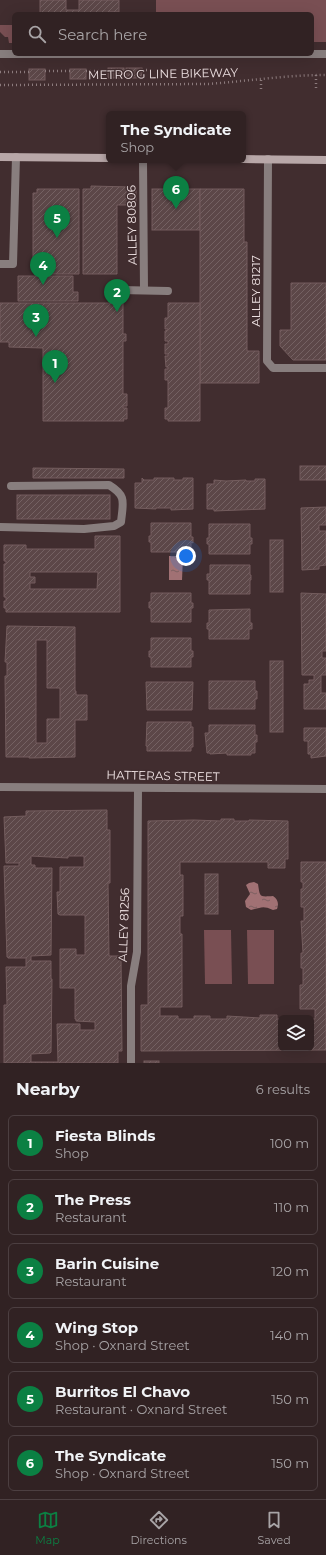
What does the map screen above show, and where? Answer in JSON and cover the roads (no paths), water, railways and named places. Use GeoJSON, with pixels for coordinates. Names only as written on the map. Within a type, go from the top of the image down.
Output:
{"type":"FeatureCollection","features":[{"type":"Feature","properties":{"kind":"main road"},"geometry":{"type":"LineString","coordinates":[[0,157],[106,158]]}},
{"type":"Feature","properties":{"kind":"main road"},"geometry":{"type":"LineString","coordinates":[[246,159],[326,160]]}},
{"type":"Feature","properties":{"kind":"street"},"geometry":{"type":"LineString","coordinates":[[0,54],[12,54]]}},
{"type":"Feature","properties":{"kind":"street"},"geometry":{"type":"LineString","coordinates":[[314,54],[326,54]]}},
{"type":"Feature","properties":{"kind":"street"},"geometry":{"type":"LineString","coordinates":[[0,264],[13,264],[16,157]]}},
{"type":"Feature","properties":{"kind":"street","name":"ALLEY 81217"},"geometry":{"type":"LineString","coordinates":[[268,159],[267,361],[273,368],[326,368]]}},
{"type":"Feature","properties":{"kind":"street","name":"ALLEY 80806"},"geometry":{"type":"LineString","coordinates":[[143,163],[144,290]]}},
{"type":"Feature","properties":{"kind":"street"},"geometry":{"type":"LineString","coordinates":[[120,290],[168,291]]}},
{"type":"Feature","properties":{"kind":"street"},"geometry":{"type":"LineString","coordinates":[[0,527],[84,529],[114,526],[121,522],[123,500],[120,492],[109,485],[11,486]]}},
{"type":"Feature","properties":{"kind":"street","name":"HATTERAS STREET"},"geometry":{"type":"LineString","coordinates":[[0,787],[326,789]]}},
{"type":"Feature","properties":{"kind":"street","name":"ALLEY 81256"},"geometry":{"type":"LineString","coordinates":[[131,1063],[131,986],[137,952],[138,788]]}},
{"type":"Feature","properties":{"kind":"water"},"geometry":{"type":"Polygon","coordinates":[[[169,556],[183,556],[182,580],[169,580],[169,556]]]}},
{"type":"Feature","properties":{"kind":"water"},"geometry":{"type":"Polygon","coordinates":[[[254,882],[258,884],[261,895],[273,896],[277,900],[277,909],[273,910],[264,907],[251,910],[246,907],[245,901],[250,894],[246,885],[254,882]]]}},
{"type":"Feature","properties":{"kind":"place","name":"The Syndicate"},"geometry":{"type":"Point","coordinates":[176,209]}},
{"type":"Feature","properties":{"kind":"place","name":"Burritos El Chavo"},"geometry":{"type":"Point","coordinates":[57,238]}},
{"type":"Feature","properties":{"kind":"place","name":"Wing Stop"},"geometry":{"type":"Point","coordinates":[43,285]}},
{"type":"Feature","properties":{"kind":"place","name":"The Press"},"geometry":{"type":"Point","coordinates":[117,312]}},
{"type":"Feature","properties":{"kind":"place","name":"Barin Cuisine"},"geometry":{"type":"Point","coordinates":[36,337]}},
{"type":"Feature","properties":{"kind":"place","name":"Fiesta Blinds"},"geometry":{"type":"Point","coordinates":[55,383]}}]}
